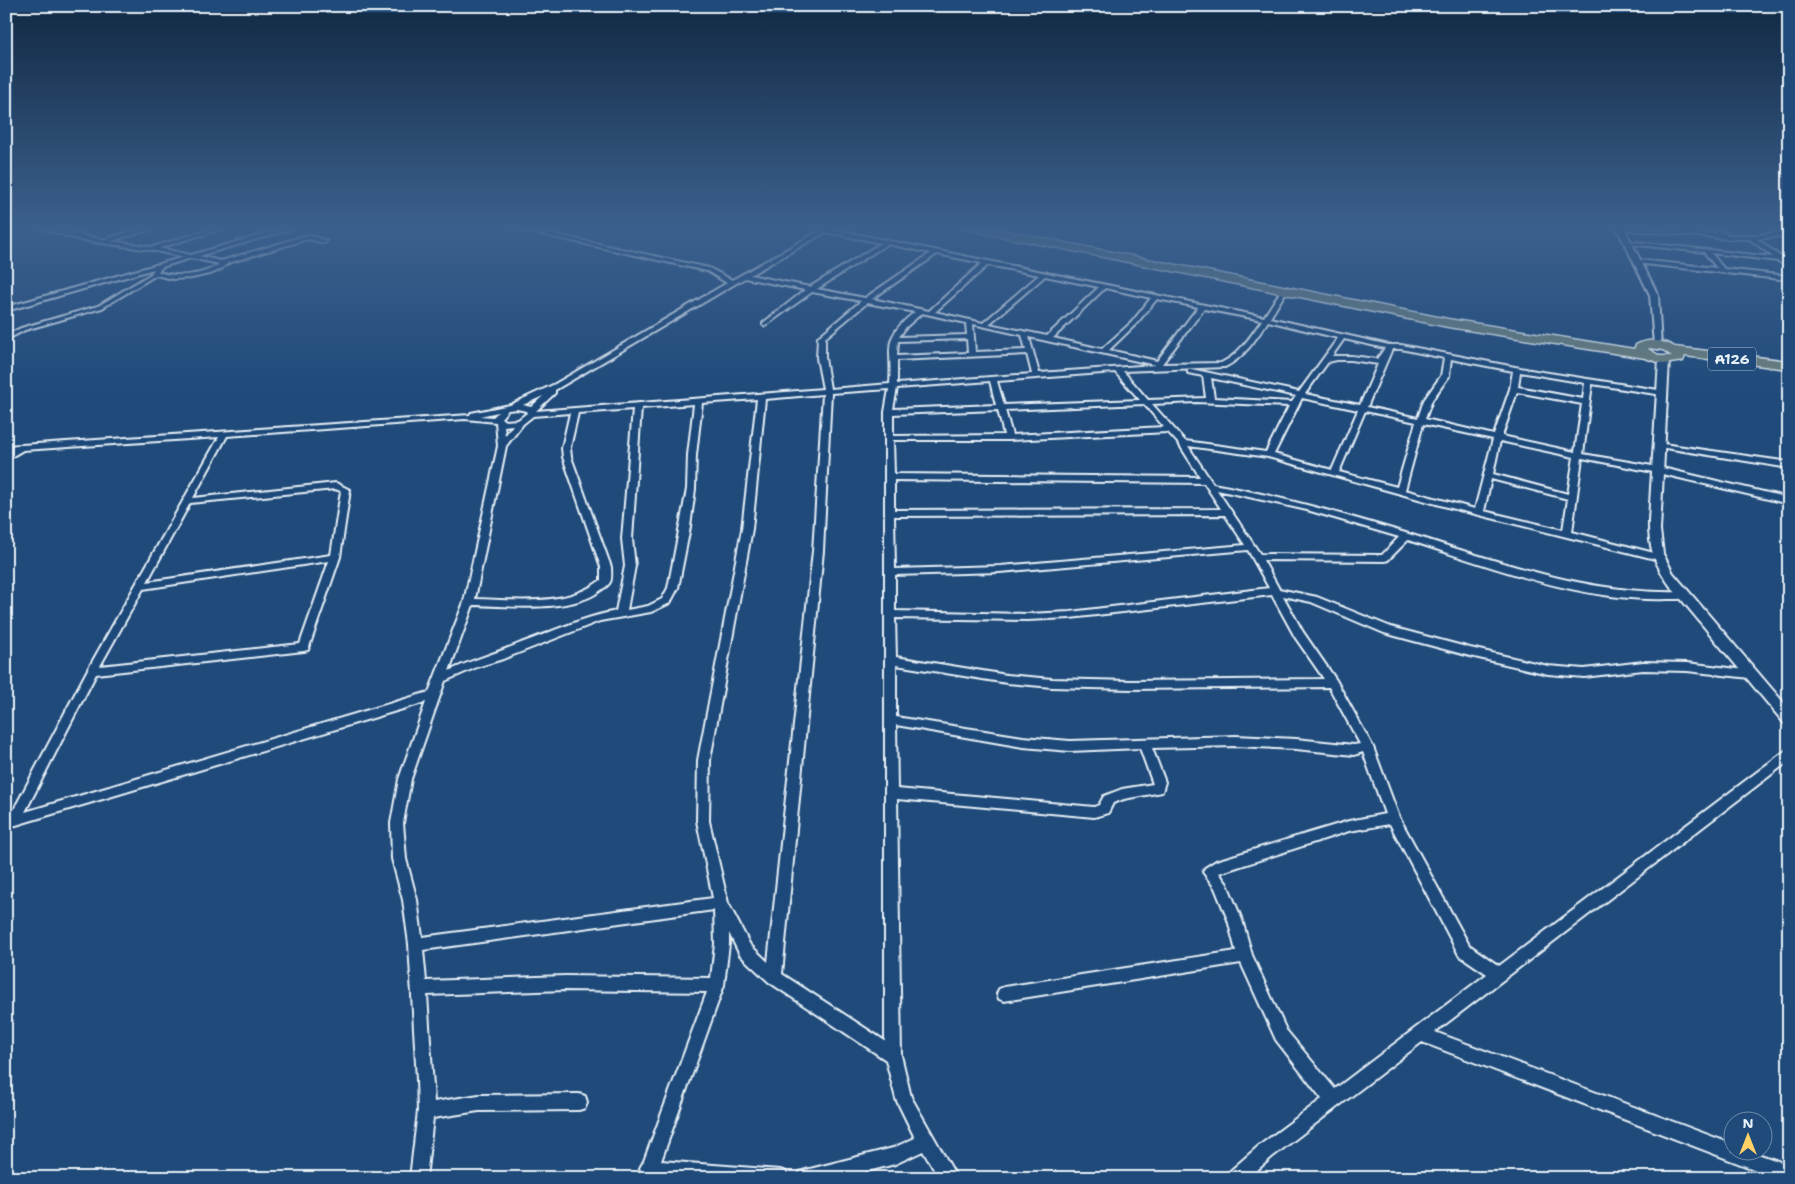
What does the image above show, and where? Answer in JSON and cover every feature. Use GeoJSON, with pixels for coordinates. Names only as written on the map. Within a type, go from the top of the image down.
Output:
{"type":"FeatureCollection","features":[{"type":"Feature","properties":{"kind":"highway","name":"A126"},"geometry":{"type":"LineString","coordinates":[[1240,281],[1474,328],[1644,351]]}},
{"type":"Feature","properties":{"kind":"highway","name":"A126"},"geometry":{"type":"LineString","coordinates":[[1264,281],[1472,323],[1672,357],[1789,371]]}},
{"type":"Feature","properties":{"kind":"highway","name":"A126"},"geometry":{"type":"LineString","coordinates":[[1644,351],[1647,344],[1658,345],[1672,357],[1789,365]]}},
{"type":"Feature","properties":{"kind":"street"},"geometry":{"type":"LineString","coordinates":[[6,309],[105,281]]}},
{"type":"Feature","properties":{"kind":"street"},"geometry":{"type":"LineString","coordinates":[[6,338],[18,331],[38,324],[100,307],[142,281]]}},
{"type":"Feature","properties":{"kind":"street"},"geometry":{"type":"LineString","coordinates":[[418,1178],[426,1110],[420,988],[410,900],[399,859],[397,823],[405,779],[434,694],[469,602],[502,446],[497,415],[558,386],[735,281]]}},
{"type":"Feature","properties":{"kind":"street"},"geometry":{"type":"LineString","coordinates":[[768,281],[921,311],[1174,366]]}},
{"type":"Feature","properties":{"kind":"street"},"geometry":{"type":"LineString","coordinates":[[765,324],[824,281]]}},
{"type":"Feature","properties":{"kind":"street"},"geometry":{"type":"LineString","coordinates":[[774,977],[818,551],[827,392],[821,358],[822,337],[865,301],[894,281]]}},
{"type":"Feature","properties":{"kind":"street"},"geometry":{"type":"LineString","coordinates":[[930,313],[965,281]]}},
{"type":"Feature","properties":{"kind":"street"},"geometry":{"type":"LineString","coordinates":[[984,325],[1035,281]]}},
{"type":"Feature","properties":{"kind":"street"},"geometry":{"type":"LineString","coordinates":[[1080,281],[1266,319],[1389,347],[1408,348],[1517,370],[1662,393]]}},
{"type":"Feature","properties":{"kind":"street"},"geometry":{"type":"LineString","coordinates":[[1647,281],[1654,295],[1658,345]]}},
{"type":"Feature","properties":{"kind":"street"},"geometry":{"type":"LineString","coordinates":[[1048,339],[1104,286]]}},
{"type":"Feature","properties":{"kind":"street"},"geometry":{"type":"LineString","coordinates":[[6,449],[465,417],[521,407],[531,413],[574,411],[1117,369],[1228,364],[1237,357],[1266,319],[1284,290]]}},
{"type":"Feature","properties":{"kind":"street"},"geometry":{"type":"LineString","coordinates":[[1104,351],[1134,323],[1156,296]]}},
{"type":"Feature","properties":{"kind":"street"},"geometry":{"type":"LineString","coordinates":[[1160,363],[1203,306]]}},
{"type":"Feature","properties":{"kind":"street"},"geometry":{"type":"LineString","coordinates":[[921,311],[906,323],[895,339],[892,358],[894,376],[889,412],[893,1055],[904,1099],[926,1142],[949,1178]]}},
{"type":"Feature","properties":{"kind":"street"},"geometry":{"type":"LineString","coordinates":[[969,322],[972,354]]}},
{"type":"Feature","properties":{"kind":"street"},"geometry":{"type":"LineString","coordinates":[[1025,334],[1036,376]]}},
{"type":"Feature","properties":{"kind":"street"},"geometry":{"type":"LineString","coordinates":[[895,339],[970,337]]}},
{"type":"Feature","properties":{"kind":"street"},"geometry":{"type":"LineString","coordinates":[[1269,454],[1294,404],[1342,337]]}},
{"type":"Feature","properties":{"kind":"street"},"geometry":{"type":"LineString","coordinates":[[1324,361],[1334,357],[1379,362],[1389,347]]}},
{"type":"Feature","properties":{"kind":"street"},"geometry":{"type":"LineString","coordinates":[[1335,472],[1389,347]]}},
{"type":"Feature","properties":{"kind":"street"},"geometry":{"type":"LineString","coordinates":[[892,358],[1030,352]]}},
{"type":"Feature","properties":{"kind":"street"},"geometry":{"type":"LineString","coordinates":[[1400,491],[1420,422],[1428,400],[1445,376],[1448,357]]}},
{"type":"Feature","properties":{"kind":"street"},"geometry":{"type":"LineString","coordinates":[[1672,357],[1662,393],[1658,470],[1659,488],[1655,535],[1659,557],[1666,571],[1684,595],[1789,719]]}},
{"type":"Feature","properties":{"kind":"street"},"geometry":{"type":"LineString","coordinates":[[1148,367],[1207,374],[1420,422],[1658,470],[1789,501]]}},
{"type":"Feature","properties":{"kind":"street"},"geometry":{"type":"LineString","coordinates":[[1117,369],[1182,443],[1252,547],[1299,634],[1332,683],[1367,748],[1393,818],[1464,950],[1499,974]]}},
{"type":"Feature","properties":{"kind":"street"},"geometry":{"type":"LineString","coordinates":[[1479,512],[1497,438],[1514,389],[1517,370]]}},
{"type":"Feature","properties":{"kind":"street"},"geometry":{"type":"LineString","coordinates":[[1207,374],[1210,400]]}},
{"type":"Feature","properties":{"kind":"street"},"geometry":{"type":"LineString","coordinates":[[993,379],[1009,438]]}},
{"type":"Feature","properties":{"kind":"street"},"geometry":{"type":"LineString","coordinates":[[1567,534],[1589,381]]}},
{"type":"Feature","properties":{"kind":"street"},"geometry":{"type":"LineString","coordinates":[[502,446],[520,422],[558,386]]}},
{"type":"Feature","properties":{"kind":"street"},"geometry":{"type":"LineString","coordinates":[[1514,389],[1586,402]]}},
{"type":"Feature","properties":{"kind":"street"},"geometry":{"type":"LineString","coordinates":[[761,397],[747,530],[704,760],[703,821],[721,903],[722,944],[717,985],[647,1173],[780,1178]]}},
{"type":"Feature","properties":{"kind":"street"},"geometry":{"type":"LineString","coordinates":[[889,412],[1210,400],[1294,404]]}},
{"type":"Feature","properties":{"kind":"street"},"geometry":{"type":"LineString","coordinates":[[440,679],[473,664],[598,618],[651,609],[666,601],[673,588],[691,489],[692,455],[698,402]]}},
{"type":"Feature","properties":{"kind":"street"},"geometry":{"type":"LineString","coordinates":[[621,613],[630,566],[627,539],[637,406]]}},
{"type":"Feature","properties":{"kind":"street"},"geometry":{"type":"LineString","coordinates":[[469,602],[560,601],[585,595],[602,586],[606,581],[606,567],[567,457],[566,448],[574,411]]}},
{"type":"Feature","properties":{"kind":"street"},"geometry":{"type":"LineString","coordinates":[[465,417],[508,424],[520,422]]}},
{"type":"Feature","properties":{"kind":"street"},"geometry":{"type":"LineString","coordinates":[[889,438],[1009,438],[1170,429]]}},
{"type":"Feature","properties":{"kind":"street"},"geometry":{"type":"LineString","coordinates":[[10,822],[225,433]]}},
{"type":"Feature","properties":{"kind":"street"},"geometry":{"type":"LineString","coordinates":[[1182,443],[1269,454],[1479,512],[1659,557]]}},
{"type":"Feature","properties":{"kind":"street"},"geometry":{"type":"LineString","coordinates":[[1659,445],[1789,465]]}},
{"type":"Feature","properties":{"kind":"street"},"geometry":{"type":"LineString","coordinates":[[6,458],[23,448]]}},
{"type":"Feature","properties":{"kind":"street"},"geometry":{"type":"LineString","coordinates":[[1488,475],[1572,497]]}},
{"type":"Feature","properties":{"kind":"street"},"geometry":{"type":"LineString","coordinates":[[890,477],[1210,483],[1304,506],[1564,584],[1659,597],[1684,595]]}},
{"type":"Feature","properties":{"kind":"street"},"geometry":{"type":"LineString","coordinates":[[92,671],[304,647],[335,557],[346,490],[336,486],[187,501]]}},
{"type":"Feature","properties":{"kind":"street"},"geometry":{"type":"LineString","coordinates":[[1769,495],[1789,496]]}},
{"type":"Feature","properties":{"kind":"street"},"geometry":{"type":"LineString","coordinates":[[890,513],[1229,512]]}},
{"type":"Feature","properties":{"kind":"street"},"geometry":{"type":"LineString","coordinates":[[1257,557],[1385,558],[1406,537]]}},
{"type":"Feature","properties":{"kind":"street"},"geometry":{"type":"LineString","coordinates":[[890,572],[1000,569],[1252,547]]}},
{"type":"Feature","properties":{"kind":"street"},"geometry":{"type":"LineString","coordinates":[[140,586],[335,557]]}},
{"type":"Feature","properties":{"kind":"street"},"geometry":{"type":"LineString","coordinates":[[891,614],[1027,617],[1070,615],[1275,591],[1313,599],[1388,630],[1548,670],[1584,673],[1643,666],[1687,667],[1751,675]]}},
{"type":"Feature","properties":{"kind":"street"},"geometry":{"type":"LineString","coordinates":[[891,660],[1007,680],[1052,683],[1130,685],[1332,683]]}},
{"type":"Feature","properties":{"kind":"street"},"geometry":{"type":"LineString","coordinates":[[10,822],[434,694]]}},
{"type":"Feature","properties":{"kind":"street"},"geometry":{"type":"LineString","coordinates":[[892,720],[1022,742],[1070,746],[1236,741],[1296,744],[1354,750],[1367,748]]}},
{"type":"Feature","properties":{"kind":"street"},"geometry":{"type":"LineString","coordinates":[[892,794],[1094,812],[1104,809],[1108,800],[1122,794],[1158,788],[1160,782],[1144,744]]}},
{"type":"Feature","properties":{"kind":"street"},"geometry":{"type":"LineString","coordinates":[[1234,1178],[1266,1151],[1789,754]]}},
{"type":"Feature","properties":{"kind":"street"},"geometry":{"type":"LineString","coordinates":[[1333,1100],[1281,1035],[1245,956],[1235,920],[1220,884],[1210,872],[1216,867],[1349,826],[1393,818]]}},
{"type":"Feature","properties":{"kind":"street"},"geometry":{"type":"LineString","coordinates":[[721,903],[745,950],[774,977],[893,1055]]}},
{"type":"Feature","properties":{"kind":"street"},"geometry":{"type":"LineString","coordinates":[[416,944],[721,903]]}},
{"type":"Feature","properties":{"kind":"street"},"geometry":{"type":"LineString","coordinates":[[1004,994],[1245,956]]}},
{"type":"Feature","properties":{"kind":"street"},"geometry":{"type":"LineString","coordinates":[[420,988],[565,983],[717,985]]}},
{"type":"Feature","properties":{"kind":"street"},"geometry":{"type":"LineString","coordinates":[[1420,1034],[1789,1174]]}},
{"type":"Feature","properties":{"kind":"street"},"geometry":{"type":"LineString","coordinates":[[426,1110],[479,1103],[578,1102]]}},
{"type":"Feature","properties":{"kind":"street"},"geometry":{"type":"LineString","coordinates":[[806,1178],[896,1156],[926,1142]]}}]}
